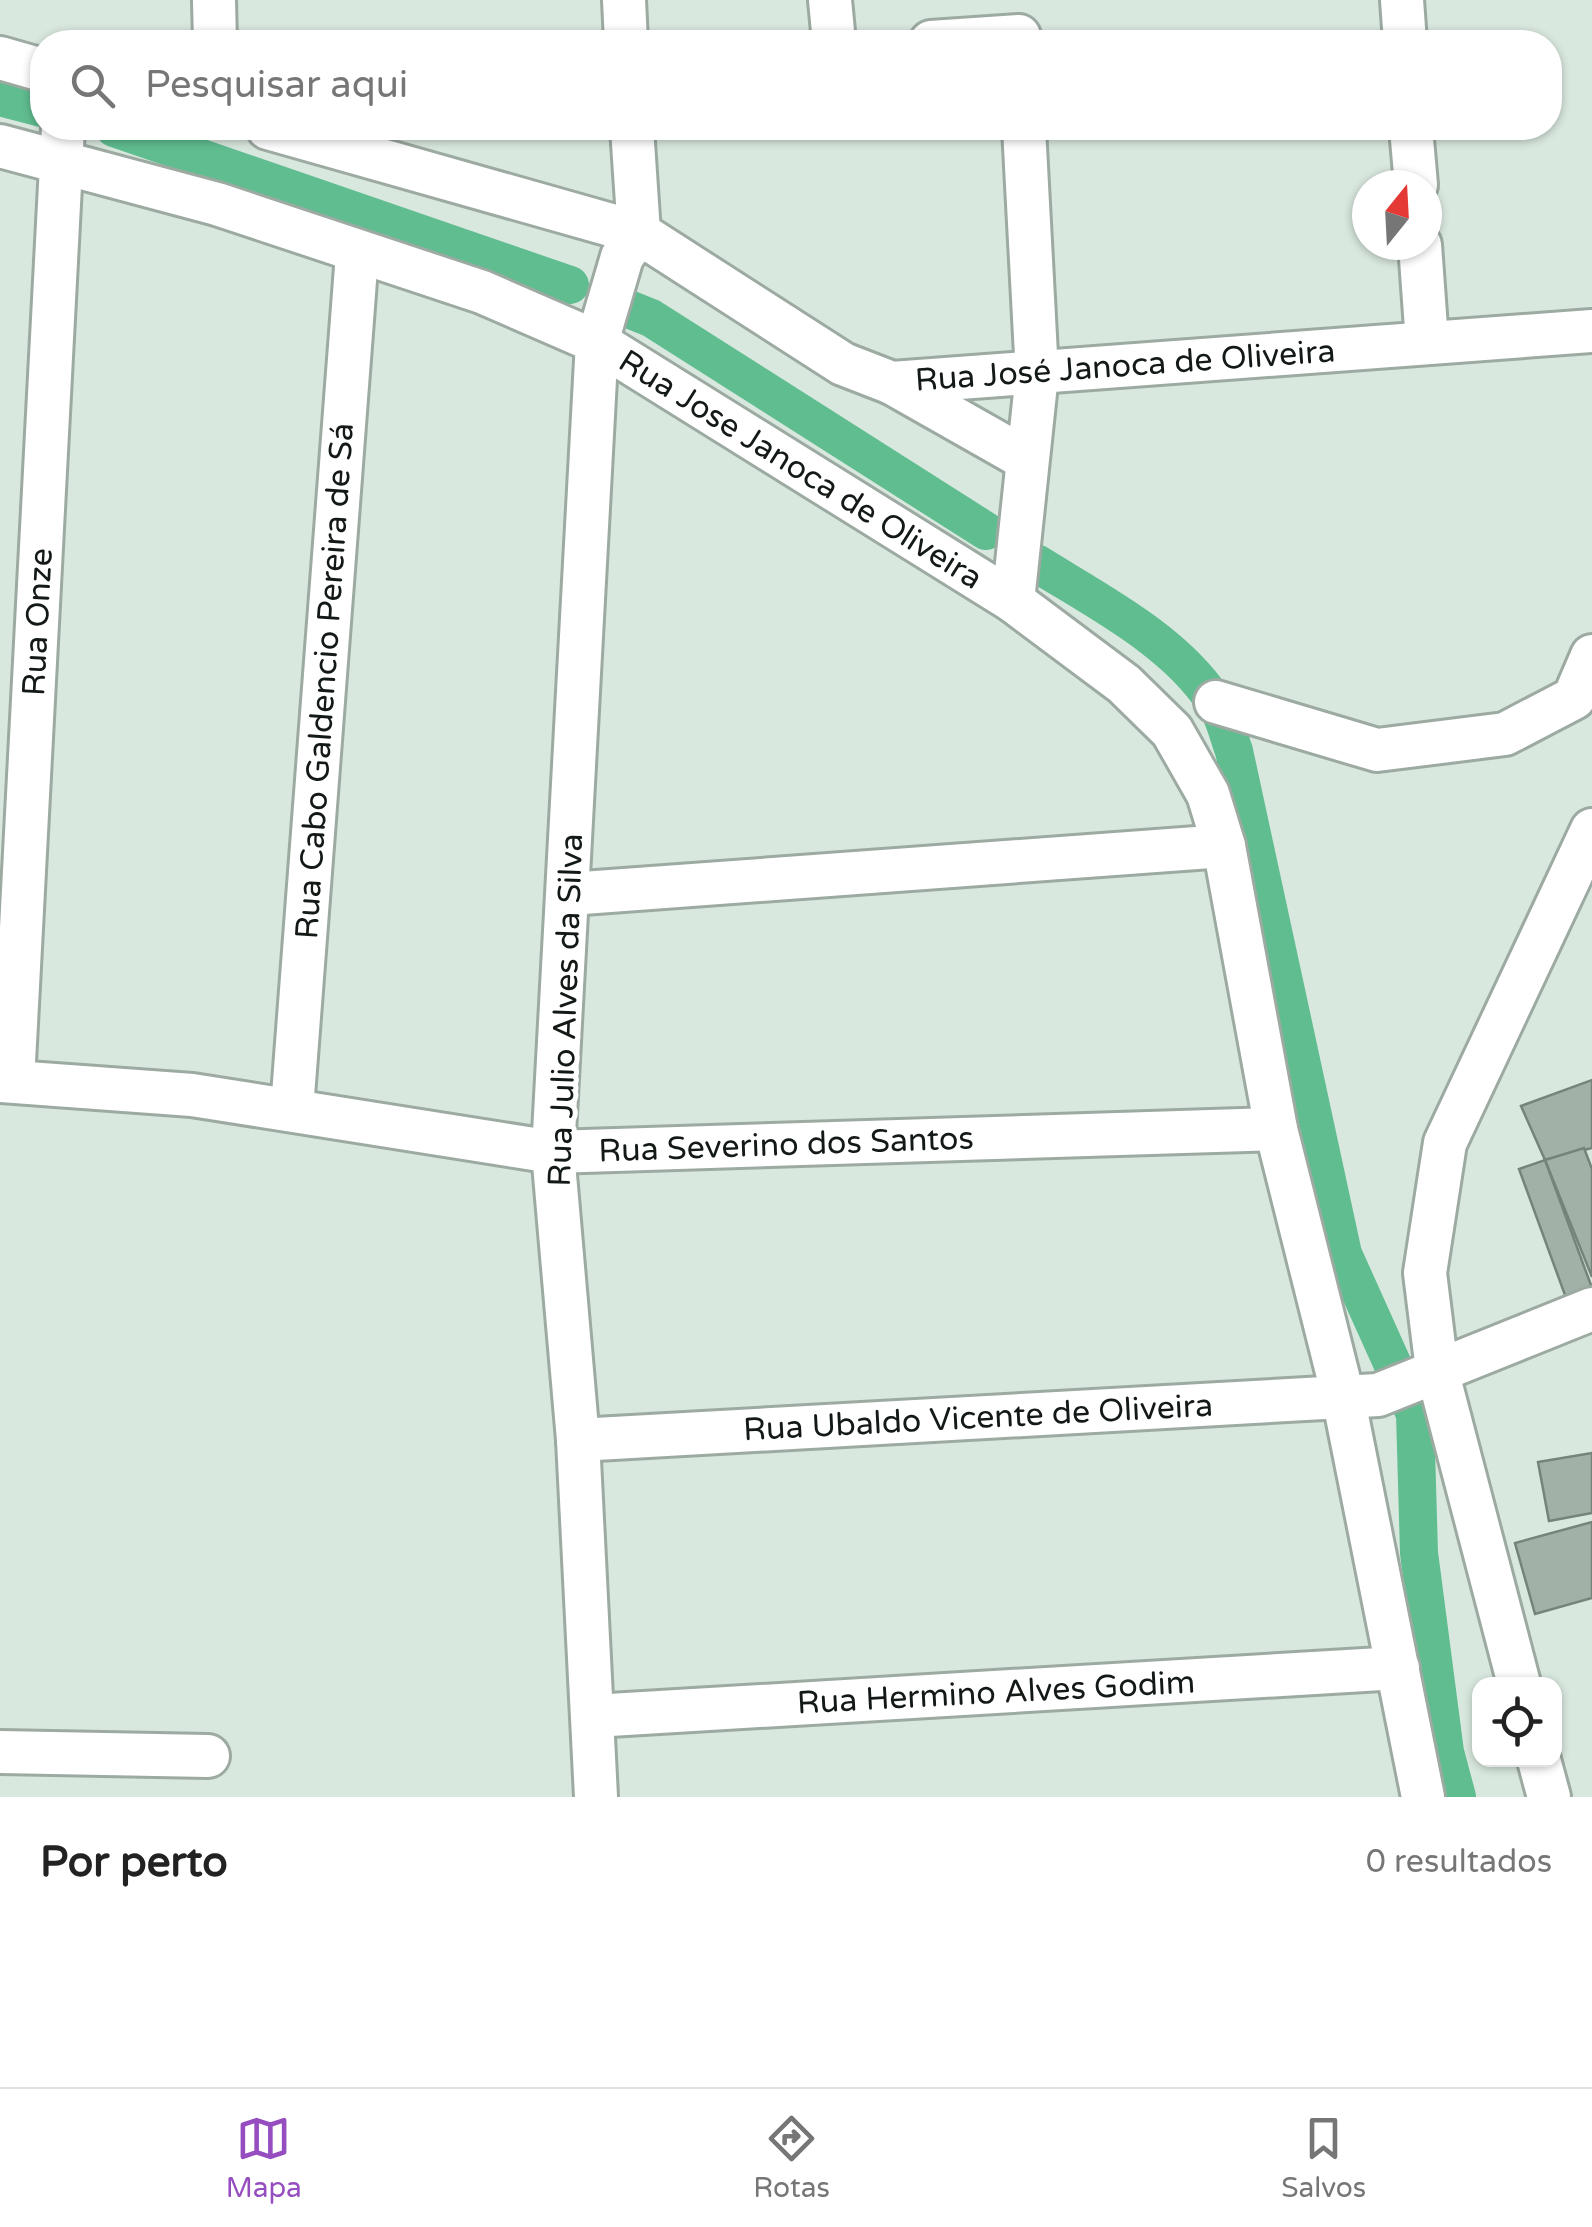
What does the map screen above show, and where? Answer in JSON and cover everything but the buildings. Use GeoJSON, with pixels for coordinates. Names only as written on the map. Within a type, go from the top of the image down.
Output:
{"type":"FeatureCollection","features":[{"type":"Feature","properties":{"kind":"street"},"geometry":{"type":"LineString","coordinates":[[214,0],[215,30]]}},
{"type":"Feature","properties":{"kind":"street"},"geometry":{"type":"LineString","coordinates":[[624,0],[625,30]]}},
{"type":"Feature","properties":{"kind":"street"},"geometry":{"type":"LineString","coordinates":[[830,0],[833,30]]}},
{"type":"Feature","properties":{"kind":"street"},"geometry":{"type":"LineString","coordinates":[[1402,0],[1404,30]]}},
{"type":"Feature","properties":{"kind":"street"},"geometry":{"type":"LineString","coordinates":[[0,58],[30,67]]}},
{"type":"Feature","properties":{"kind":"street","name":"Rua José Janoca de Oliveira"},"geometry":{"type":"LineString","coordinates":[[305,140],[630,245],[843,364],[892,383],[1592,331]]}},
{"type":"Feature","properties":{"kind":"street"},"geometry":{"type":"LineString","coordinates":[[630,245],[632,140]]}},
{"type":"Feature","properties":{"kind":"street"},"geometry":{"type":"LineString","coordinates":[[1015,584],[1037,374],[1025,140]]}},
{"type":"Feature","properties":{"kind":"street"},"geometry":{"type":"LineString","coordinates":[[1412,140],[1415,170]]}},
{"type":"Feature","properties":{"kind":"street","name":"Rua Jose Janoca de Oliveira"},"geometry":{"type":"LineString","coordinates":[[0,146],[62,142],[357,254],[599,329],[1015,584],[1172,732],[1208,794],[1224,846],[1276,1128],[1360,1396],[1398,1668],[1423,1797]]}},
{"type":"Feature","properties":{"kind":"street","name":"Rua Onze"},"geometry":{"type":"LineString","coordinates":[[6,1081],[62,142]]}},
{"type":"Feature","properties":{"kind":"street","name":"Rua Julio Alves da Silva"},"geometry":{"type":"LineString","coordinates":[[596,1797],[578,1440],[554,1152],[599,329],[630,245]]}},
{"type":"Feature","properties":{"kind":"street","name":"Rua Cabo Galdencio Pereira de Sá"},"geometry":{"type":"LineString","coordinates":[[292,1109],[357,254]]}},
{"type":"Feature","properties":{"kind":"street"},"geometry":{"type":"LineString","coordinates":[[1421,260],[1427,342]]}},
{"type":"Feature","properties":{"kind":"street"},"geometry":{"type":"LineString","coordinates":[[892,383],[1025,472]]}},
{"type":"Feature","properties":{"kind":"street"},"geometry":{"type":"LineString","coordinates":[[1216,702],[1378,750],[1505,734],[1574,698],[1592,656]]}},
{"type":"Feature","properties":{"kind":"street"},"geometry":{"type":"LineString","coordinates":[[1517,1677],[1431,1373],[1425,1274],[1445,1143],[1592,830]]}},
{"type":"Feature","properties":{"kind":"street"},"geometry":{"type":"LineString","coordinates":[[568,894],[1224,846]]}},
{"type":"Feature","properties":{"kind":"street","name":"Rua Severino dos Santos"},"geometry":{"type":"LineString","coordinates":[[6,1081],[192,1095],[554,1152],[1276,1128]]}},
{"type":"Feature","properties":{"kind":"street"},"geometry":{"type":"LineString","coordinates":[[1360,1396],[1431,1373],[1592,1309]]}},
{"type":"Feature","properties":{"kind":"street","name":"Rua Ubaldo Vicente de Oliveira"},"geometry":{"type":"LineString","coordinates":[[578,1440],[1360,1396]]}},
{"type":"Feature","properties":{"kind":"street","name":"Rua Hermino Alves Godim"},"geometry":{"type":"LineString","coordinates":[[593,1716],[1398,1668]]}},
{"type":"Feature","properties":{"kind":"street"},"geometry":{"type":"LineString","coordinates":[[0,1752],[208,1756]]}},
{"type":"Feature","properties":{"kind":"street"},"geometry":{"type":"LineString","coordinates":[[1541,1767],[1548,1797]]}},
{"type":"Feature","properties":{"kind":"waterway"},"geometry":{"type":"LineString","coordinates":[[0,97],[30,105]]}},
{"type":"Feature","properties":{"kind":"waterway"},"geometry":{"type":"LineString","coordinates":[[149,140],[570,285]]}},
{"type":"Feature","properties":{"kind":"waterway"},"geometry":{"type":"LineString","coordinates":[[621,306],[651,318],[986,531]]}},
{"type":"Feature","properties":{"kind":"waterway"},"geometry":{"type":"LineString","coordinates":[[1036,563],[1133,623],[1178,659],[1214,701],[1226,725],[1343,1254],[1415,1414],[1419,1553],[1445,1752],[1457,1797]]}}]}
